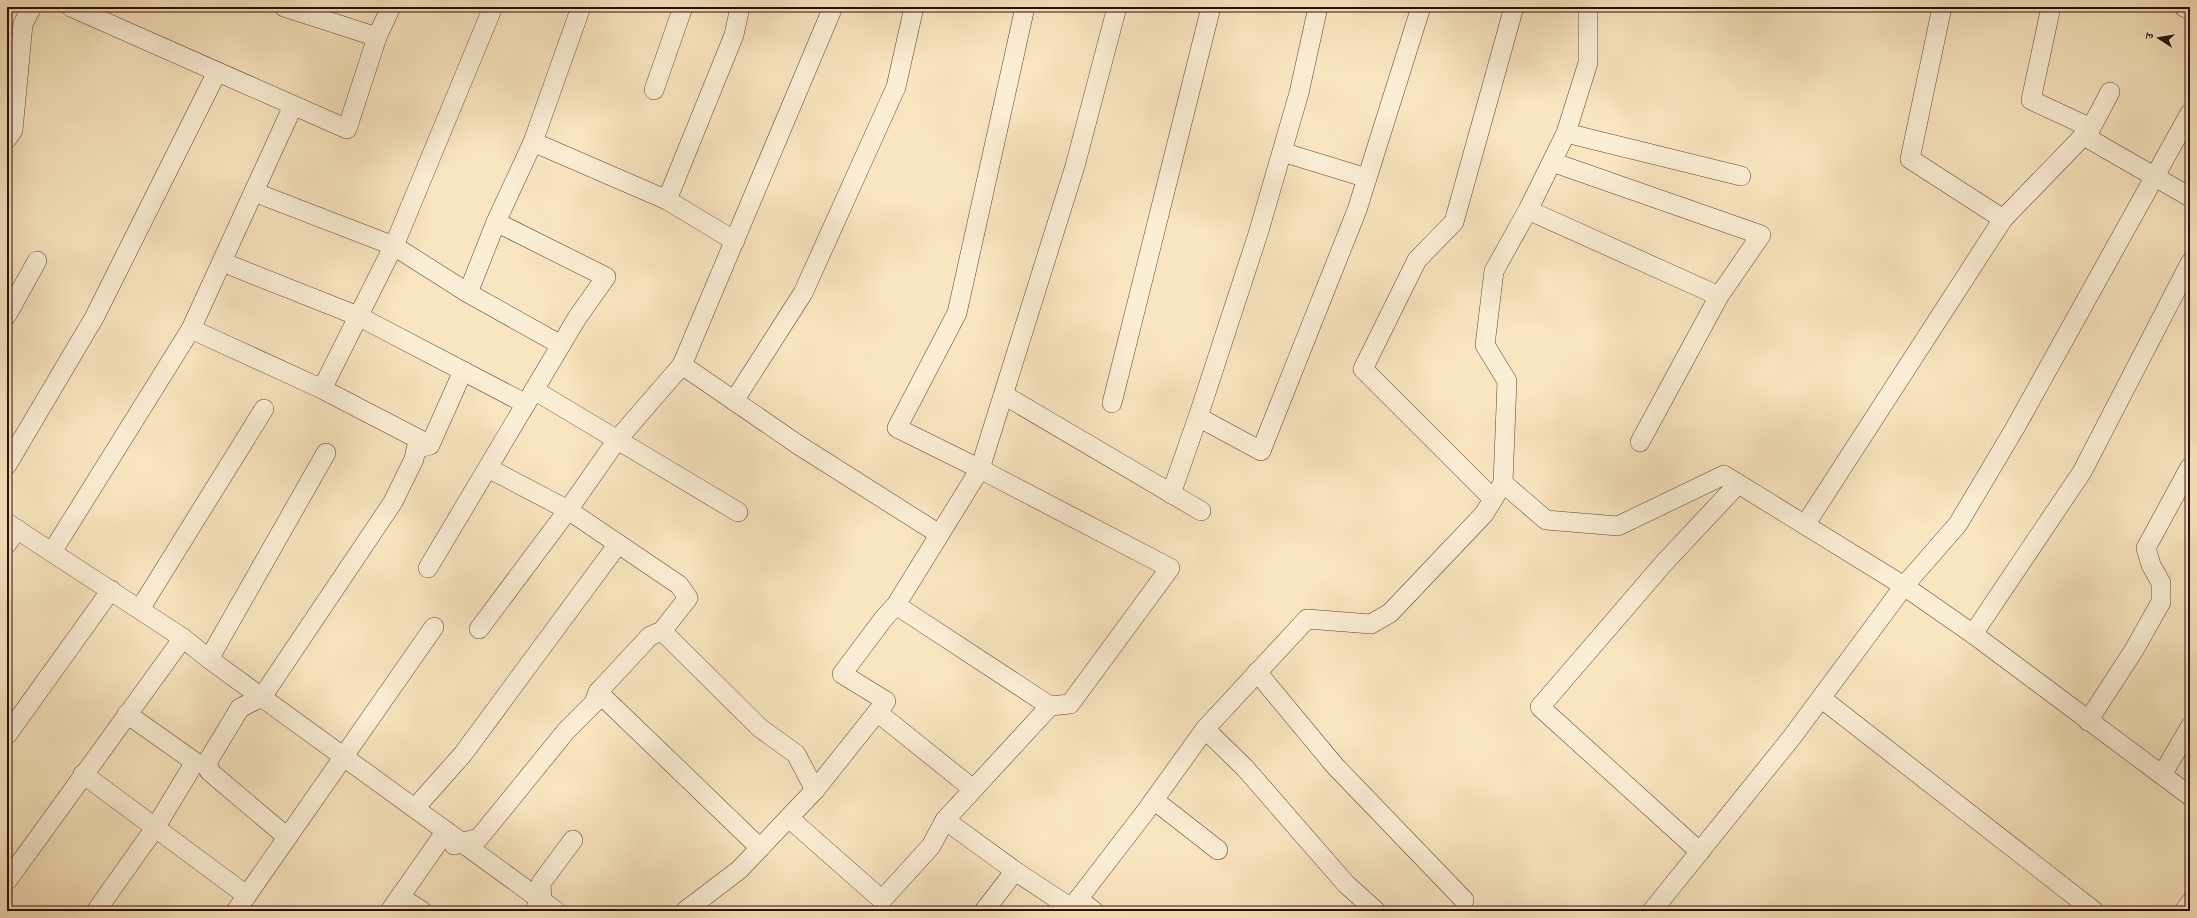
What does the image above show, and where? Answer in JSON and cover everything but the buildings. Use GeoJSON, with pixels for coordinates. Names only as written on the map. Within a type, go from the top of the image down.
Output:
{"type":"FeatureCollection","features":[{"type":"Feature","properties":{"kind":"street"},"geometry":{"type":"LineString","coordinates":[[9,132],[14,37],[32,7]]}},
{"type":"Feature","properties":{"kind":"street"},"geometry":{"type":"LineString","coordinates":[[71,7],[347,129],[377,37],[391,7]]}},
{"type":"Feature","properties":{"kind":"street"},"geometry":{"type":"LineString","coordinates":[[287,7],[377,37]]}},
{"type":"Feature","properties":{"kind":"street"},"geometry":{"type":"LineString","coordinates":[[322,389],[394,246],[493,7]]}},
{"type":"Feature","properties":{"kind":"street"},"geometry":{"type":"LineString","coordinates":[[468,293],[496,222],[533,142],[581,7]]}},
{"type":"Feature","properties":{"kind":"street"},"geometry":{"type":"LineString","coordinates":[[654,90],[683,7]]}},
{"type":"Feature","properties":{"kind":"street"},"geometry":{"type":"LineString","coordinates":[[667,200],[734,35],[740,7]]}},
{"type":"Feature","properties":{"kind":"street"},"geometry":{"type":"LineString","coordinates":[[479,629],[568,510],[617,440],[682,365],[833,7]]}},
{"type":"Feature","properties":{"kind":"street"},"geometry":{"type":"LineString","coordinates":[[734,401],[803,293],[896,87],[914,7]]}},
{"type":"Feature","properties":{"kind":"street"},"geometry":{"type":"LineString","coordinates":[[896,605],[1050,706],[1070,704],[1170,568],[980,469],[897,428],[957,313],[1025,7]]}},
{"type":"Feature","properties":{"kind":"street"},"geometry":{"type":"LineString","coordinates":[[685,911],[739,870],[815,790],[886,701],[842,674],[884,618],[896,605],[980,469],[1075,166],[1117,7]]}},
{"type":"Feature","properties":{"kind":"street"},"geometry":{"type":"LineString","coordinates":[[1112,403],[1211,7]]}},
{"type":"Feature","properties":{"kind":"street"},"geometry":{"type":"LineString","coordinates":[[1172,494],[1258,234],[1299,93],[1318,7]]}},
{"type":"Feature","properties":{"kind":"street"},"geometry":{"type":"LineString","coordinates":[[1198,417],[1261,451],[1357,210],[1421,7]]}},
{"type":"Feature","properties":{"kind":"street"},"geometry":{"type":"LineString","coordinates":[[1493,499],[1363,369],[1417,260],[1454,222],[1514,7]]}},
{"type":"Feature","properties":{"kind":"street"},"geometry":{"type":"LineString","coordinates":[[1073,906],[1154,800],[1205,729],[1307,619],[1371,624],[1390,613],[1484,514],[1503,483],[1507,381],[1486,345],[1494,270],[1528,210],[1566,133],[1588,63],[1588,7]]}},
{"type":"Feature","properties":{"kind":"street"},"geometry":{"type":"LineString","coordinates":[[1942,7],[1910,159],[2003,219]]}},
{"type":"Feature","properties":{"kind":"street"},"geometry":{"type":"LineString","coordinates":[[2050,7],[2031,100],[2088,132],[2190,197]]}},
{"type":"Feature","properties":{"kind":"street"},"geometry":{"type":"LineString","coordinates":[[2184,7],[2190,10]]}},
{"type":"Feature","properties":{"kind":"street"},"geometry":{"type":"LineString","coordinates":[[7,465],[94,318],[217,72]]}},
{"type":"Feature","properties":{"kind":"street"},"geometry":{"type":"LineString","coordinates":[[1805,525],[2003,219],[2088,132],[2110,92]]}},
{"type":"Feature","properties":{"kind":"street"},"geometry":{"type":"LineString","coordinates":[[52,552],[191,329],[293,106]]}},
{"type":"Feature","properties":{"kind":"street"},"geometry":{"type":"LineString","coordinates":[[1652,911],[1821,698],[1904,586],[1958,524],[2016,428],[2190,113]]}},
{"type":"Feature","properties":{"kind":"street"},"geometry":{"type":"LineString","coordinates":[[1566,133],[1741,176]]}},
{"type":"Feature","properties":{"kind":"street"},"geometry":{"type":"LineString","coordinates":[[533,142],[667,200],[736,240]]}},
{"type":"Feature","properties":{"kind":"street"},"geometry":{"type":"LineString","coordinates":[[1282,152],[1367,178]]}},
{"type":"Feature","properties":{"kind":"street"},"geometry":{"type":"LineString","coordinates":[[1552,162],[1761,234],[1719,296],[1640,442]]}},
{"type":"Feature","properties":{"kind":"street"},"geometry":{"type":"LineString","coordinates":[[254,192],[394,246],[468,293],[561,344]]}},
{"type":"Feature","properties":{"kind":"street"},"geometry":{"type":"LineString","coordinates":[[1528,210],[1719,296]]}},
{"type":"Feature","properties":{"kind":"street"},"geometry":{"type":"LineString","coordinates":[[428,568],[561,344],[606,277],[496,222]]}},
{"type":"Feature","properties":{"kind":"street"},"geometry":{"type":"LineString","coordinates":[[7,315],[37,261]]}},
{"type":"Feature","properties":{"kind":"street"},"geometry":{"type":"LineString","coordinates":[[222,262],[358,316],[463,371],[530,397],[617,440],[738,512]]}},
{"type":"Feature","properties":{"kind":"street"},"geometry":{"type":"LineString","coordinates":[[1973,634],[2082,472],[2190,263]]}},
{"type":"Feature","properties":{"kind":"street"},"geometry":{"type":"LineString","coordinates":[[191,329],[322,389],[430,445]]}},
{"type":"Feature","properties":{"kind":"street"},"geometry":{"type":"LineString","coordinates":[[682,365],[797,444],[939,534]]}},
{"type":"Feature","properties":{"kind":"street"},"geometry":{"type":"LineString","coordinates":[[430,445],[463,371]]}},
{"type":"Feature","properties":{"kind":"street"},"geometry":{"type":"LineString","coordinates":[[1004,395],[1201,511]]}},
{"type":"Feature","properties":{"kind":"street"},"geometry":{"type":"LineString","coordinates":[[140,609],[264,410]]}},
{"type":"Feature","properties":{"kind":"street"},"geometry":{"type":"LineString","coordinates":[[288,837],[209,771],[208,761],[240,708],[262,697],[393,502],[414,459],[416,449],[430,445]]}},
{"type":"Feature","properties":{"kind":"street"},"geometry":{"type":"LineString","coordinates":[[209,659],[326,453]]}},
{"type":"Feature","properties":{"kind":"street"},"geometry":{"type":"LineString","coordinates":[[2088,721],[2134,650],[2161,602],[2161,583],[2151,565],[2146,548],[2190,467]]}},
{"type":"Feature","properties":{"kind":"street"},"geometry":{"type":"LineString","coordinates":[[422,911],[395,904],[454,839],[479,838],[566,732],[594,703],[598,692],[650,636],[662,631],[688,598],[679,585],[568,510],[488,468]]}},
{"type":"Feature","properties":{"kind":"street"},"geometry":{"type":"LineString","coordinates":[[1503,483],[1546,520],[1618,526],[1724,475],[1904,586],[1973,634],[2190,796]]}},
{"type":"Feature","properties":{"kind":"street"},"geometry":{"type":"LineString","coordinates":[[1700,852],[1540,707],[1664,563],[1738,484]]}},
{"type":"Feature","properties":{"kind":"street"},"geometry":{"type":"LineString","coordinates":[[10,532],[52,552],[183,638],[209,659],[415,808],[544,908]]}},
{"type":"Feature","properties":{"kind":"street"},"geometry":{"type":"LineString","coordinates":[[415,808],[463,754],[618,544]]}},
{"type":"Feature","properties":{"kind":"street"},"geometry":{"type":"LineString","coordinates":[[7,735],[111,590]]}},
{"type":"Feature","properties":{"kind":"street"},"geometry":{"type":"LineString","coordinates":[[82,774],[155,828],[241,903],[345,757],[434,627]]}},
{"type":"Feature","properties":{"kind":"street"},"geometry":{"type":"LineString","coordinates":[[662,631],[760,728],[796,754],[815,790]]}},
{"type":"Feature","properties":{"kind":"street"},"geometry":{"type":"LineString","coordinates":[[7,881],[82,774],[183,638]]}},
{"type":"Feature","properties":{"kind":"street"},"geometry":{"type":"LineString","coordinates":[[1258,672],[1335,766],[1464,900]]}},
{"type":"Feature","properties":{"kind":"street"},"geometry":{"type":"LineString","coordinates":[[598,692],[760,848]]}},
{"type":"Feature","properties":{"kind":"street"},"geometry":{"type":"LineString","coordinates":[[1821,698],[2094,911]]}},
{"type":"Feature","properties":{"kind":"street"},"geometry":{"type":"LineString","coordinates":[[788,818],[882,900],[931,846],[945,820],[1050,706]]}},
{"type":"Feature","properties":{"kind":"street"},"geometry":{"type":"LineString","coordinates":[[877,712],[973,789]]}},
{"type":"Feature","properties":{"kind":"street"},"geometry":{"type":"LineString","coordinates":[[104,908],[195,762],[127,714]]}},
{"type":"Feature","properties":{"kind":"street"},"geometry":{"type":"LineString","coordinates":[[2162,775],[2190,727]]}},
{"type":"Feature","properties":{"kind":"street"},"geometry":{"type":"LineString","coordinates":[[1205,729],[1245,768],[1346,884],[1376,911]]}},
{"type":"Feature","properties":{"kind":"street"},"geometry":{"type":"LineString","coordinates":[[1154,800],[1218,850]]}},
{"type":"Feature","properties":{"kind":"street"},"geometry":{"type":"LineString","coordinates":[[945,820],[1015,871],[1073,906],[1094,911]]}},
{"type":"Feature","properties":{"kind":"street"},"geometry":{"type":"LineString","coordinates":[[544,908],[541,883],[573,840]]}},
{"type":"Feature","properties":{"kind":"street"},"geometry":{"type":"LineString","coordinates":[[984,911],[1015,871]]}},
{"type":"Feature","properties":{"kind":"street"},"geometry":{"type":"LineString","coordinates":[[2184,911],[2190,903]]}}]}
